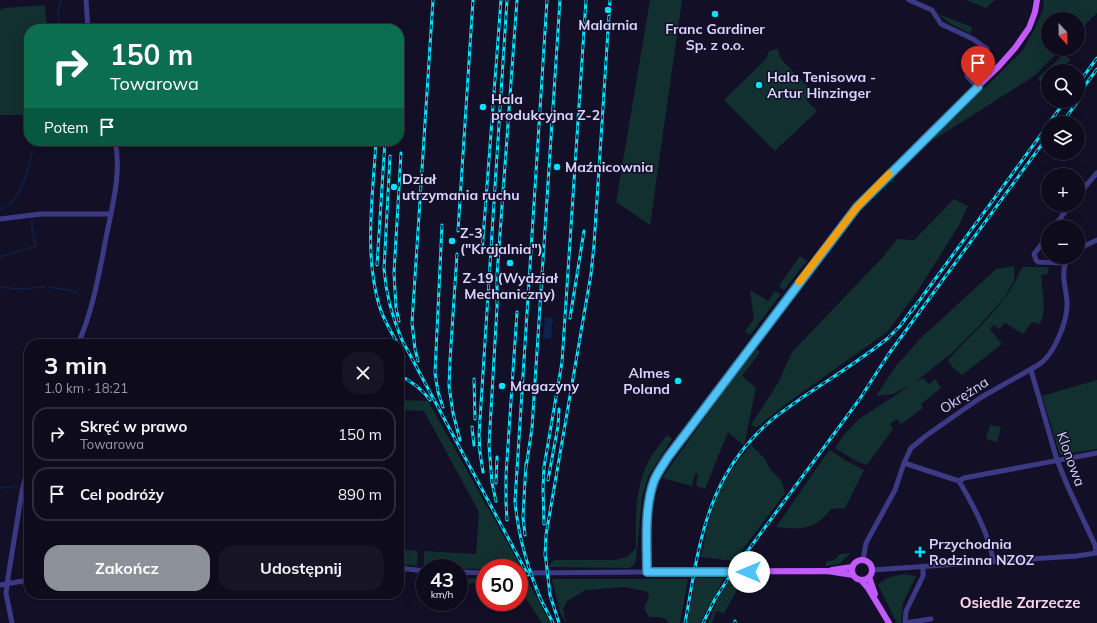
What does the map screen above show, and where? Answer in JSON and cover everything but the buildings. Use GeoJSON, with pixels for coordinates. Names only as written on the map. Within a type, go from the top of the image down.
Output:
{"type":"FeatureCollection","features":[{"type":"Feature","properties":{"kind":"main road"},"geometry":{"type":"LineString","coordinates":[[880,606],[869,577],[872,570],[869,564],[863,560],[857,562],[852,567],[827,571],[647,572],[647,532],[651,492],[656,476],[668,457],[857,207],[999,66],[1029,28],[1035,12],[1037,0]]}},
{"type":"Feature","properties":{"kind":"main road"},"geometry":{"type":"LineString","coordinates":[[852,567],[853,575]]}},
{"type":"Feature","properties":{"kind":"main road"},"geometry":{"type":"LineString","coordinates":[[827,571],[853,575],[857,579],[861,580],[880,606],[889,623]]}},
{"type":"Feature","properties":{"kind":"main road"},"geometry":{"type":"LineString","coordinates":[[861,580],[869,577]]}},
{"type":"Feature","properties":{"kind":"street"},"geometry":{"type":"LineString","coordinates":[[86,0],[88,24]]}},
{"type":"Feature","properties":{"kind":"street"},"geometry":{"type":"LineString","coordinates":[[909,0],[932,10],[941,24],[973,39],[987,49],[983,58],[967,76],[978,87]]}},
{"type":"Feature","properties":{"kind":"street"},"geometry":{"type":"LineString","coordinates":[[80,339],[90,312],[96,288],[111,214],[117,175],[115,146]]}},
{"type":"Feature","properties":{"kind":"street"},"geometry":{"type":"LineString","coordinates":[[1085,187],[1097,174]]}},
{"type":"Feature","properties":{"kind":"street"},"geometry":{"type":"LineString","coordinates":[[0,219],[41,214],[111,214]]}},
{"type":"Feature","properties":{"kind":"street"},"geometry":{"type":"LineString","coordinates":[[1085,246],[1097,240]]}},
{"type":"Feature","properties":{"kind":"street"},"geometry":{"type":"LineString","coordinates":[[1041,245],[1034,254],[1036,260],[1041,262]]}},
{"type":"Feature","properties":{"kind":"street","name":"Okrężna"},"geometry":{"type":"LineString","coordinates":[[863,560],[866,543],[895,490],[904,463],[912,448],[926,435],[980,398],[1044,362],[1049,355],[1065,318],[1067,303],[1063,276],[1064,264]]}},
{"type":"Feature","properties":{"kind":"street","name":"Klonowa"},"geometry":{"type":"LineString","coordinates":[[1031,370],[1057,460],[1068,487],[1096,545],[1097,553]]}},
{"type":"Feature","properties":{"kind":"street"},"geometry":{"type":"LineString","coordinates":[[959,481],[964,478],[1097,453]]}},
{"type":"Feature","properties":{"kind":"street"},"geometry":{"type":"LineString","coordinates":[[904,463],[959,481],[986,534],[993,562]]}},
{"type":"Feature","properties":{"kind":"street"},"geometry":{"type":"LineString","coordinates":[[12,623],[6,593],[24,483]]}},
{"type":"Feature","properties":{"kind":"street"},"geometry":{"type":"LineString","coordinates":[[872,570],[1097,553]]}},
{"type":"Feature","properties":{"kind":"street"},"geometry":{"type":"LineString","coordinates":[[923,566],[923,576],[906,611],[905,623],[931,619]]}},
{"type":"Feature","properties":{"kind":"street"},"geometry":{"type":"LineString","coordinates":[[404,569],[416,570]]}},
{"type":"Feature","properties":{"kind":"street"},"geometry":{"type":"LineString","coordinates":[[528,573],[647,572]]}},
{"type":"Feature","properties":{"kind":"street"},"geometry":{"type":"LineString","coordinates":[[0,585],[24,581]]}},
{"type":"Feature","properties":{"kind":"green space"},"geometry":{"type":"Polygon","coordinates":[[[650,0],[682,0],[650,225],[616,202],[650,0]]]}},
{"type":"Feature","properties":{"kind":"green space"},"geometry":{"type":"Polygon","coordinates":[[[966,0],[995,0],[986,8],[966,0]]]}},
{"type":"Feature","properties":{"kind":"green space"},"geometry":{"type":"Polygon","coordinates":[[[1044,0],[1097,0],[1097,13],[1085,25],[1085,12],[1042,12],[1044,0]]]}},
{"type":"Feature","properties":{"kind":"green space"},"geometry":{"type":"Polygon","coordinates":[[[45,5],[47,24],[24,24],[24,115],[0,115],[0,10],[4,8],[45,5]]]}},
{"type":"Feature","properties":{"kind":"green space"},"geometry":{"type":"Polygon","coordinates":[[[938,14],[972,27],[971,34],[951,24],[938,14]]]}},
{"type":"Feature","properties":{"kind":"green space"},"geometry":{"type":"Polygon","coordinates":[[[1041,14],[1041,56],[1054,56],[1046,64],[1041,64],[1041,69],[1034,76],[935,139],[934,138],[1023,50],[1041,14]]]}},
{"type":"Feature","properties":{"kind":"green space"},"geometry":{"type":"Polygon","coordinates":[[[778,49],[781,59],[813,92],[807,101],[817,111],[775,151],[724,100],[766,59],[769,51],[778,49]]]}},
{"type":"Feature","properties":{"kind":"green space"},"geometry":{"type":"Polygon","coordinates":[[[1062,56],[1066,56],[1071,60],[1066,64],[1053,64],[1062,56]]]}},
{"type":"Feature","properties":{"kind":"green space"},"geometry":{"type":"Polygon","coordinates":[[[1041,75],[1040,82],[1038,78],[1041,75]]]}},
{"type":"Feature","properties":{"kind":"green space"},"geometry":{"type":"Polygon","coordinates":[[[954,199],[968,206],[959,225],[917,292],[887,332],[790,401],[757,427],[751,425],[778,383],[792,352],[884,256],[897,239],[914,240],[954,199]]]}},
{"type":"Feature","properties":{"kind":"green space"},"geometry":{"type":"Polygon","coordinates":[[[800,256],[807,261],[784,290],[779,286],[800,256]]]}},
{"type":"Feature","properties":{"kind":"green space"},"geometry":{"type":"Polygon","coordinates":[[[1014,266],[1014,281],[1004,298],[952,353],[915,382],[923,378],[929,384],[935,379],[941,388],[921,404],[923,408],[901,424],[897,419],[890,424],[893,429],[867,465],[858,462],[835,448],[843,436],[859,419],[911,385],[893,394],[876,396],[895,367],[921,338],[996,269],[1014,266]]]}},
{"type":"Feature","properties":{"kind":"green space"},"geometry":{"type":"Polygon","coordinates":[[[1022,267],[1049,267],[1048,274],[1041,275],[1044,306],[1040,324],[1032,322],[1023,334],[1005,323],[999,329],[994,325],[990,329],[1002,344],[962,375],[953,368],[948,360],[999,305],[1016,281],[1022,267]]]}},
{"type":"Feature","properties":{"kind":"green space"},"geometry":{"type":"Polygon","coordinates":[[[750,290],[768,301],[775,291],[781,294],[750,335],[745,331],[754,319],[750,290]]]}},
{"type":"Feature","properties":{"kind":"green space"},"geometry":{"type":"Polygon","coordinates":[[[757,349],[760,352],[742,376],[756,388],[744,446],[728,432],[705,489],[696,486],[698,474],[695,474],[692,486],[662,478],[721,395],[757,349]]]}},
{"type":"Feature","properties":{"kind":"green space"},"geometry":{"type":"Polygon","coordinates":[[[1097,380],[1097,449],[1060,455],[1042,396],[1097,380]]]}},
{"type":"Feature","properties":{"kind":"green space"},"geometry":{"type":"Polygon","coordinates":[[[404,400],[428,401],[517,559],[476,559],[476,569],[468,569],[468,559],[424,559],[424,551],[476,554],[479,512],[424,411],[404,410],[404,400]]]}},
{"type":"Feature","properties":{"kind":"green space"},"geometry":{"type":"Polygon","coordinates":[[[990,425],[1001,427],[997,442],[986,439],[990,425]]]}},
{"type":"Feature","properties":{"kind":"green space"},"geometry":{"type":"Polygon","coordinates":[[[667,435],[672,439],[648,477],[642,497],[636,560],[634,565],[629,568],[548,567],[554,560],[615,560],[627,557],[636,548],[638,493],[644,471],[655,450],[667,435]]]}},
{"type":"Feature","properties":{"kind":"green space"},"geometry":{"type":"Polygon","coordinates":[[[751,445],[764,458],[771,470],[781,480],[785,493],[734,561],[701,557],[711,514],[719,492],[732,469],[751,445]]]}},
{"type":"Feature","properties":{"kind":"green space"},"geometry":{"type":"Polygon","coordinates":[[[830,450],[864,470],[845,508],[831,509],[819,521],[807,527],[776,527],[825,456],[830,450]]]}},
{"type":"Feature","properties":{"kind":"green space"},"geometry":{"type":"Polygon","coordinates":[[[404,550],[418,551],[416,566],[404,565],[404,550]]]}},
{"type":"Feature","properties":{"kind":"green space"},"geometry":{"type":"Polygon","coordinates":[[[851,553],[839,564],[826,566],[826,562],[834,560],[840,554],[851,553]]]}},
{"type":"Feature","properties":{"kind":"green space"},"geometry":{"type":"Polygon","coordinates":[[[904,574],[916,576],[903,603],[901,623],[897,623],[878,585],[893,576],[904,574]]]}},
{"type":"Feature","properties":{"kind":"green space"},"geometry":{"type":"Polygon","coordinates":[[[732,576],[741,576],[741,583],[724,613],[716,611],[712,623],[708,623],[718,599],[732,576]]]}},
{"type":"Feature","properties":{"kind":"green space"},"geometry":{"type":"Polygon","coordinates":[[[468,578],[476,579],[476,583],[468,584],[468,578]]]}},
{"type":"Feature","properties":{"kind":"green space"},"geometry":{"type":"Polygon","coordinates":[[[696,578],[724,578],[700,623],[687,623],[696,578]]]}},
{"type":"Feature","properties":{"kind":"green space"},"geometry":{"type":"Polygon","coordinates":[[[552,579],[688,579],[680,623],[669,623],[666,619],[650,617],[644,608],[649,596],[648,592],[625,587],[586,590],[567,601],[563,609],[566,623],[560,612],[552,579]]]}},
{"type":"Feature","properties":{"kind":"green space"},"geometry":{"type":"Polygon","coordinates":[[[528,581],[550,623],[542,623],[528,602],[528,581]]]}},
{"type":"Feature","properties":{"kind":"water"},"geometry":{"type":"Polygon","coordinates":[[[545,317],[553,318],[551,339],[543,339],[545,317]]]}},
{"type":"Feature","properties":{"kind":"waterway"},"geometry":{"type":"LineString","coordinates":[[59,24],[58,11],[61,0]]}},
{"type":"Feature","properties":{"kind":"waterway"},"geometry":{"type":"LineString","coordinates":[[0,210],[11,203],[19,192],[27,173],[32,152]]}},
{"type":"Feature","properties":{"kind":"waterway"},"geometry":{"type":"LineString","coordinates":[[0,257],[36,246],[32,228],[32,220]]}},
{"type":"Feature","properties":{"kind":"waterway"},"geometry":{"type":"LineString","coordinates":[[0,287],[19,289],[45,287]]}},
{"type":"Feature","properties":{"kind":"waterway"},"geometry":{"type":"LineString","coordinates":[[50,287],[69,290],[78,294]]}},
{"type":"Feature","properties":{"kind":"waterway"},"geometry":{"type":"LineString","coordinates":[[0,488],[17,486]]}},
{"type":"Feature","properties":{"kind":"railway"},"geometry":{"type":"LineString","coordinates":[[418,361],[412,323],[433,0]]}},
{"type":"Feature","properties":{"kind":"railway"},"geometry":{"type":"LineString","coordinates":[[458,231],[473,0]]}},
{"type":"Feature","properties":{"kind":"railway"},"geometry":{"type":"LineString","coordinates":[[482,252],[501,0]]}},
{"type":"Feature","properties":{"kind":"railway"},"geometry":{"type":"LineString","coordinates":[[480,451],[479,435],[507,0]]}},
{"type":"Feature","properties":{"kind":"railway"},"geometry":{"type":"LineString","coordinates":[[496,501],[492,483],[489,445],[497,307],[497,275],[517,0]]}},
{"type":"Feature","properties":{"kind":"railway"},"geometry":{"type":"LineString","coordinates":[[542,602],[532,578],[524,552],[516,514],[515,501],[547,0]]}},
{"type":"Feature","properties":{"kind":"railway"},"geometry":{"type":"LineString","coordinates":[[526,468],[532,428],[560,0]]}},
{"type":"Feature","properties":{"kind":"railway"},"geometry":{"type":"LineString","coordinates":[[544,524],[544,467],[562,362],[586,0]]}},
{"type":"Feature","properties":{"kind":"railway"},"geometry":{"type":"LineString","coordinates":[[545,556],[546,535],[591,274],[610,0]]}},
{"type":"Feature","properties":{"kind":"railway"},"geometry":{"type":"LineString","coordinates":[[1085,74],[1097,58]]}},
{"type":"Feature","properties":{"kind":"railway"},"geometry":{"type":"LineString","coordinates":[[1085,85],[1097,69]]}},
{"type":"Feature","properties":{"kind":"railway"},"geometry":{"type":"LineString","coordinates":[[1054,116],[1060,108]]}},
{"type":"Feature","properties":{"kind":"railway"},"geometry":{"type":"LineString","coordinates":[[1067,116],[1073,108]]}},
{"type":"Feature","properties":{"kind":"railway"},"geometry":{"type":"LineString","coordinates":[[911,312],[1041,135]]}},
{"type":"Feature","properties":{"kind":"railway"},"geometry":{"type":"LineString","coordinates":[[376,146],[371,224],[374,285],[379,305],[387,325],[395,339]]}},
{"type":"Feature","properties":{"kind":"railway"},"geometry":{"type":"LineString","coordinates":[[377,265],[385,146]]}},
{"type":"Feature","properties":{"kind":"railway"},"geometry":{"type":"LineString","coordinates":[[703,623],[715,599],[735,568],[859,400],[888,355],[1041,146]]}},
{"type":"Feature","properties":{"kind":"railway"},"geometry":{"type":"LineString","coordinates":[[399,321],[396,308],[394,273],[401,153]]}},
{"type":"Feature","properties":{"kind":"railway"},"geometry":{"type":"LineString","coordinates":[[390,156],[384,269],[390,306],[402,339]]}},
{"type":"Feature","properties":{"kind":"railway"},"geometry":{"type":"LineString","coordinates":[[442,225],[435,373],[438,392],[443,407]]}},
{"type":"Feature","properties":{"kind":"railway"},"geometry":{"type":"LineString","coordinates":[[570,318],[584,231]]}},
{"type":"Feature","properties":{"kind":"railway"},"geometry":{"type":"LineString","coordinates":[[457,254],[449,386],[453,413],[460,440]]}},
{"type":"Feature","properties":{"kind":"railway"},"geometry":{"type":"LineString","coordinates":[[685,623],[695,568],[708,516],[717,492],[730,468],[746,446],[766,425],[803,397],[878,346],[900,326],[914,307]]}},
{"type":"Feature","properties":{"kind":"railway"},"geometry":{"type":"LineString","coordinates":[[507,520],[506,475],[517,312]]}},
{"type":"Feature","properties":{"kind":"railway"},"geometry":{"type":"LineString","coordinates":[[404,344],[519,559]]}},
{"type":"Feature","properties":{"kind":"railway"},"geometry":{"type":"LineString","coordinates":[[404,378],[416,386],[430,400]]}},
{"type":"Feature","properties":{"kind":"railway"},"geometry":{"type":"LineString","coordinates":[[474,379],[475,419]]}},
{"type":"Feature","properties":{"kind":"railway"},"geometry":{"type":"LineString","coordinates":[[548,480],[558,426],[559,409]]}},
{"type":"Feature","properties":{"kind":"railway"},"geometry":{"type":"LineString","coordinates":[[472,427],[474,445]]}},
{"type":"Feature","properties":{"kind":"railway"},"geometry":{"type":"LineString","coordinates":[[479,446],[483,472]]}},
{"type":"Feature","properties":{"kind":"railway"},"geometry":{"type":"LineString","coordinates":[[496,483],[497,457]]}},
{"type":"Feature","properties":{"kind":"railway"},"geometry":{"type":"LineString","coordinates":[[525,535],[523,517],[526,463]]}},
{"type":"Feature","properties":{"kind":"railway"},"geometry":{"type":"LineString","coordinates":[[545,552],[550,595],[559,623]]}},
{"type":"Feature","properties":{"kind":"railway"},"geometry":{"type":"LineString","coordinates":[[539,596],[553,623]]}},
{"type":"Feature","properties":{"kind":"slow traffic"},"geometry":{"type":"LineString","coordinates":[[799,282],[857,207],[889,174]]}},
{"type":"Feature","properties":{"kind":"place","name":"Malarnia"},"geometry":{"type":"Point","coordinates":[608,10]}},
{"type":"Feature","properties":{"kind":"place","name":"Franc Gardiner Sp. z o.o."},"geometry":{"type":"Point","coordinates":[715,14]}},
{"type":"Feature","properties":{"kind":"place","name":"Hala Tenisowa - Artur Hinzinger"},"geometry":{"type":"Point","coordinates":[759,85]}},
{"type":"Feature","properties":{"kind":"place","name":"Hala produkcyjna Z-2"},"geometry":{"type":"Point","coordinates":[483,107]}},
{"type":"Feature","properties":{"kind":"place","name":"Maźnicownia"},"geometry":{"type":"Point","coordinates":[557,167]}},
{"type":"Feature","properties":{"kind":"place","name":"Dział utrzymania ruchu"},"geometry":{"type":"Point","coordinates":[394,187]}},
{"type":"Feature","properties":{"kind":"place","name":"Z-3 (\"Krajalnia\")"},"geometry":{"type":"Point","coordinates":[452,241]}},
{"type":"Feature","properties":{"kind":"place","name":"Z-19 (Wydział Mechaniczny)"},"geometry":{"type":"Point","coordinates":[510,263]}},
{"type":"Feature","properties":{"kind":"place","name":"Almes Poland"},"geometry":{"type":"Point","coordinates":[678,381]}},
{"type":"Feature","properties":{"kind":"place","name":"Magazyny"},"geometry":{"type":"Point","coordinates":[502,386]}},
{"type":"Feature","properties":{"kind":"place","name":"Przychodnia Rodzinna NZOZ"},"geometry":{"type":"Point","coordinates":[920,552]}},
{"type":"Feature","properties":{"kind":"district","name":"Osiedle Zarzecze"},"geometry":{"type":"Point","coordinates":[1020,602]}},
{"type":"Feature","properties":{"kind":"route"},"geometry":{"type":"LineString","coordinates":[[749,572],[647,572],[648,510],[651,492],[656,476],[668,457],[789,295],[857,207],[923,139],[978,87]]}}]}
